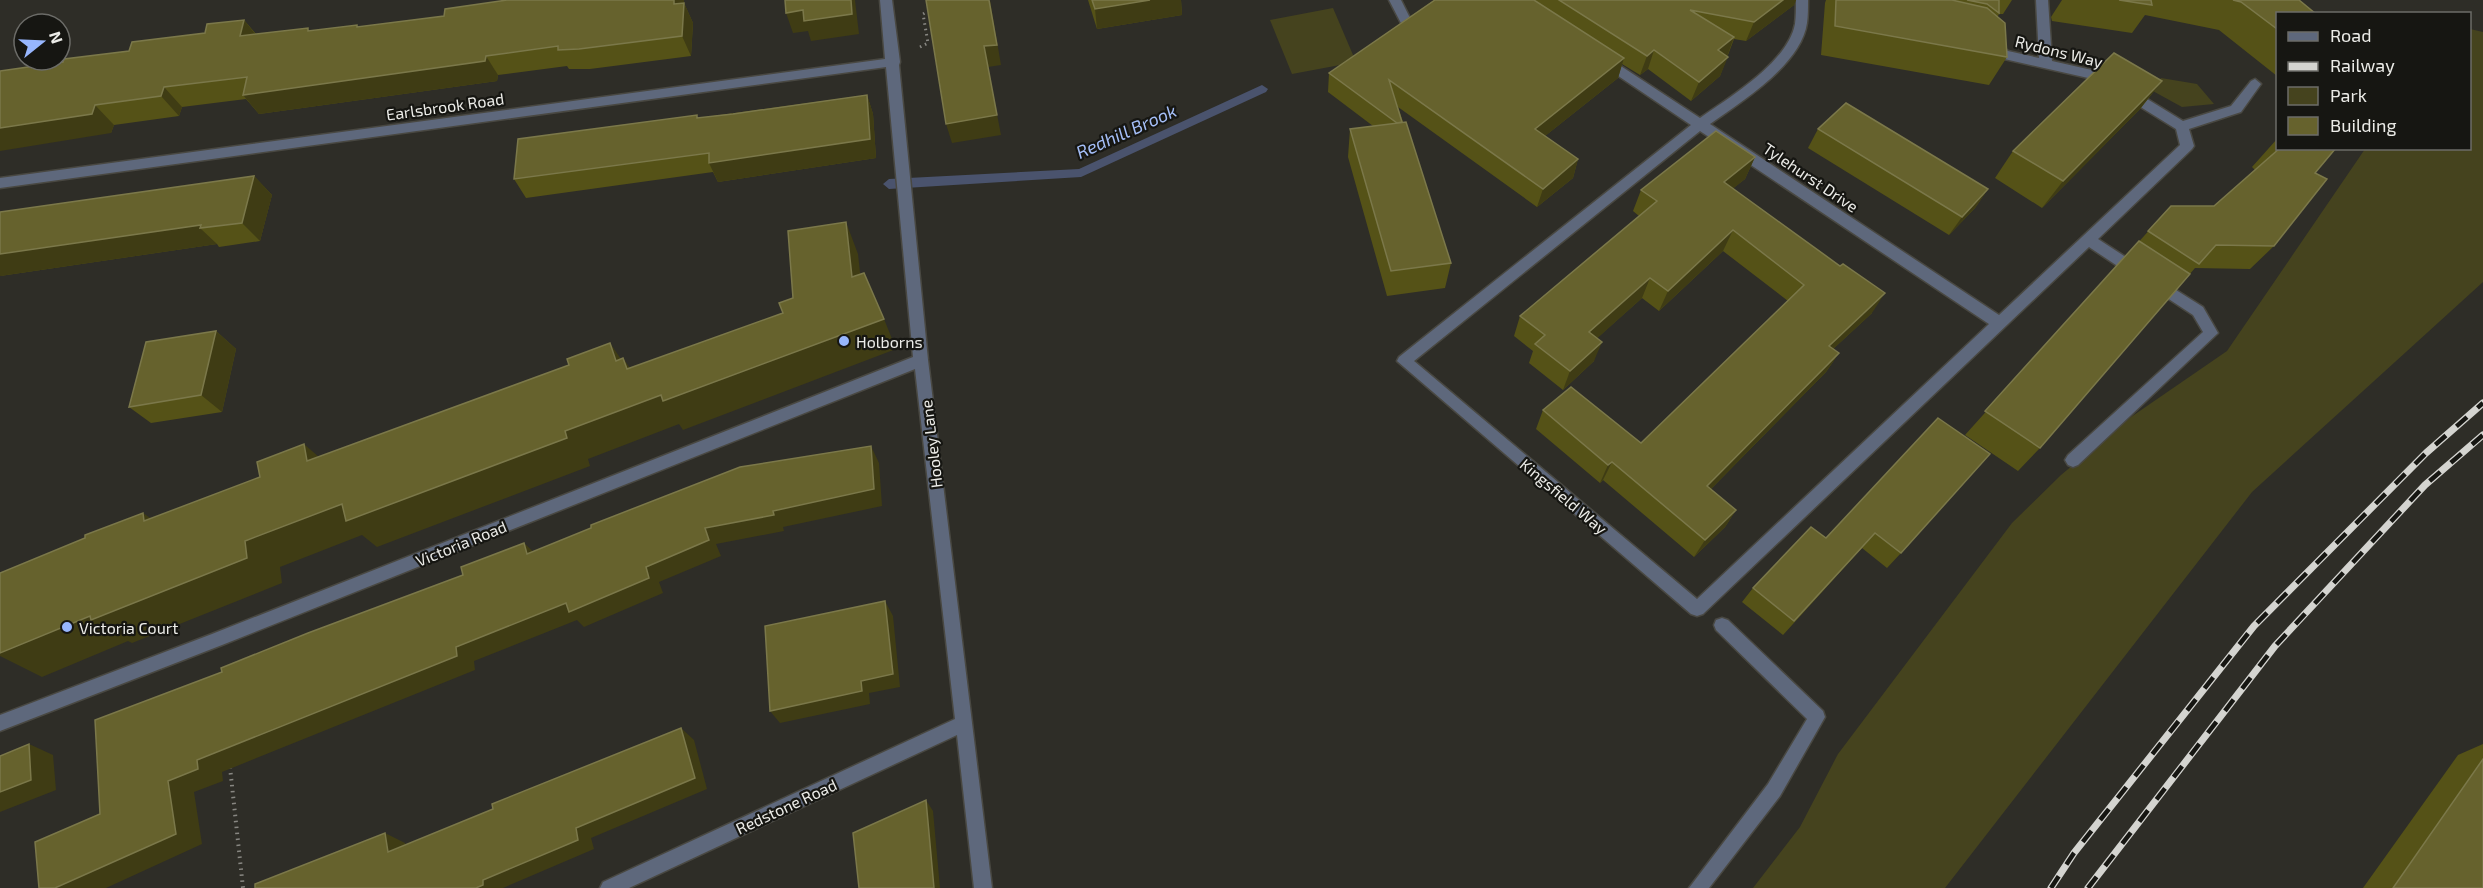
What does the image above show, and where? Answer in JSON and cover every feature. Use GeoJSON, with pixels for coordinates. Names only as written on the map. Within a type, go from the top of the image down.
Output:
{"type":"FeatureCollection","features":[{"type":"Feature","properties":{"kind":"street","name":"Hooley Lane"},"geometry":{"type":"LineString","coordinates":[[886,0],[894,62],[921,360],[983,888]]}},
{"type":"Feature","properties":{"kind":"street"},"geometry":{"type":"LineString","coordinates":[[1395,0],[1406,22]]}},
{"type":"Feature","properties":{"kind":"street"},"geometry":{"type":"LineString","coordinates":[[1702,124],[1764,79],[1791,46],[1801,25],[1802,0]]}},
{"type":"Feature","properties":{"kind":"street"},"geometry":{"type":"LineString","coordinates":[[2042,0],[2046,63]]}},
{"type":"Feature","properties":{"kind":"street","name":"Rydons Way"},"geometry":{"type":"LineString","coordinates":[[1982,36],[2004,55],[2101,76],[2182,126]]}},
{"type":"Feature","properties":{"kind":"street","name":"Tylehurst Drive"},"geometry":{"type":"LineString","coordinates":[[1594,54],[2001,324]]}},
{"type":"Feature","properties":{"kind":"street","name":"Earlsbrook Road"},"geometry":{"type":"LineString","coordinates":[[0,183],[894,62]]}},
{"type":"Feature","properties":{"kind":"street"},"geometry":{"type":"LineString","coordinates":[[2001,324],[2187,146],[2182,126],[2236,109],[2255,84]]}},
{"type":"Feature","properties":{"kind":"street","name":"Kingsfield Way"},"geometry":{"type":"LineString","coordinates":[[1702,124],[1404,361],[1697,609],[2001,324]]}},
{"type":"Feature","properties":{"kind":"street"},"geometry":{"type":"LineString","coordinates":[[2073,460],[2211,333],[2198,311],[2089,240]]}},
{"type":"Feature","properties":{"kind":"street","name":"Victoria Road"},"geometry":{"type":"LineString","coordinates":[[0,723],[216,640],[921,360]]}},
{"type":"Feature","properties":{"kind":"street"},"geometry":{"type":"LineString","coordinates":[[1698,888],[1774,790],[1817,717],[1722,626]]}},
{"type":"Feature","properties":{"kind":"street","name":"Redstone Road"},"geometry":{"type":"LineString","coordinates":[[609,888],[964,723]]}},
{"type":"Feature","properties":{"kind":"path"},"geometry":{"type":"LineString","coordinates":[[923,14],[938,5]]}},
{"type":"Feature","properties":{"kind":"path"},"geometry":{"type":"LineString","coordinates":[[229,758],[243,888]]}},
{"type":"Feature","properties":{"kind":"green space"},"geometry":{"type":"Polygon","coordinates":[[[1333,8],[1356,62],[1292,74],[1270,20],[1333,8]]]}},
{"type":"Feature","properties":{"kind":"green space"},"geometry":{"type":"Polygon","coordinates":[[[2471,29],[2483,32],[2483,282],[2252,492],[1945,888],[1753,888],[1800,827],[1838,754],[2012,523],[2061,475],[2131,417],[2227,351],[2364,150],[2471,150],[2471,29]]]}},
{"type":"Feature","properties":{"kind":"green space"},"geometry":{"type":"Polygon","coordinates":[[[2161,78],[2197,84],[2214,104],[2182,107],[2151,90],[2161,78]]]}},
{"type":"Feature","properties":{"kind":"building"},"geometry":{"type":"Polygon","coordinates":[[[507,0],[674,0],[674,4],[684,3],[682,36],[579,49],[558,50],[558,46],[486,56],[485,61],[243,95],[247,77],[164,87],[161,96],[95,105],[92,114],[0,128],[0,71],[12,69],[12,72],[72,72],[72,58],[129,51],[132,42],[205,33],[207,24],[244,20],[240,36],[308,28],[308,31],[357,25],[357,27],[444,16],[445,9],[507,0]]]}},
{"type":"Feature","properties":{"kind":"building"},"geometry":{"type":"Polygon","coordinates":[[[785,0],[851,0],[852,14],[804,21],[803,10],[786,13],[785,0]]]}},
{"type":"Feature","properties":{"kind":"building"},"geometry":{"type":"Polygon","coordinates":[[[926,0],[989,0],[997,45],[984,46],[997,115],[946,124],[926,0]]]}},
{"type":"Feature","properties":{"kind":"building"},"geometry":{"type":"Polygon","coordinates":[[[1092,0],[1150,0],[1095,9],[1092,0]]]}},
{"type":"Feature","properties":{"kind":"building"},"geometry":{"type":"Polygon","coordinates":[[[1435,0],[1534,0],[1624,58],[1535,129],[1578,159],[1543,189],[1389,80],[1402,122],[1397,123],[1329,73],[1435,0]]]}},
{"type":"Feature","properties":{"kind":"building"},"geometry":{"type":"Polygon","coordinates":[[[1559,0],[1783,0],[1754,22],[1690,10],[1734,37],[1718,50],[1728,57],[1699,82],[1654,50],[1647,56],[1559,0]]]}},
{"type":"Feature","properties":{"kind":"building"},"geometry":{"type":"Polygon","coordinates":[[[1836,0],[1952,0],[1987,8],[2005,23],[2007,57],[1835,26],[1836,0]]]}},
{"type":"Feature","properties":{"kind":"building"},"geometry":{"type":"Polygon","coordinates":[[[1967,0],[1999,0],[1999,13],[1987,4],[1967,0]]]}},
{"type":"Feature","properties":{"kind":"building"},"geometry":{"type":"Polygon","coordinates":[[[2119,0],[2151,0],[2152,5],[2119,0]]]}},
{"type":"Feature","properties":{"kind":"building"},"geometry":{"type":"Polygon","coordinates":[[[2233,0],[2299,0],[2314,12],[2276,12],[2276,28],[2241,2],[2233,0]]]}},
{"type":"Feature","properties":{"kind":"building"},"geometry":{"type":"Polygon","coordinates":[[[2114,53],[2162,81],[2063,181],[2013,151],[2114,53]]]}},
{"type":"Feature","properties":{"kind":"building"},"geometry":{"type":"Polygon","coordinates":[[[867,95],[870,139],[709,163],[709,153],[514,179],[518,139],[697,115],[697,118],[733,114],[867,95]]]}},
{"type":"Feature","properties":{"kind":"building"},"geometry":{"type":"Polygon","coordinates":[[[1846,103],[1988,189],[1962,217],[1818,129],[1846,103]]]}},
{"type":"Feature","properties":{"kind":"building"},"geometry":{"type":"Polygon","coordinates":[[[1406,122],[1451,263],[1391,271],[1350,129],[1406,122]]]}},
{"type":"Feature","properties":{"kind":"building"},"geometry":{"type":"Polygon","coordinates":[[[1716,131],[1755,157],[1724,182],[1840,266],[1843,264],[1885,293],[1829,346],[1839,353],[1707,486],[1736,510],[1705,540],[1612,462],[1608,465],[1543,410],[1571,387],[1641,443],[1804,285],[1733,230],[1668,291],[1650,278],[1589,332],[1602,342],[1570,371],[1535,344],[1545,335],[1520,316],[1657,201],[1641,190],[1716,131]]]}},
{"type":"Feature","properties":{"kind":"building"},"geometry":{"type":"Polygon","coordinates":[[[2278,150],[2334,150],[2315,173],[2327,179],[2274,246],[2216,245],[2199,264],[2148,231],[2171,206],[2214,206],[2278,150]]]}},
{"type":"Feature","properties":{"kind":"building"},"geometry":{"type":"Polygon","coordinates":[[[254,176],[242,223],[200,228],[201,225],[0,254],[0,212],[254,176]]]}},
{"type":"Feature","properties":{"kind":"building"},"geometry":{"type":"Polygon","coordinates":[[[846,222],[852,277],[864,273],[884,319],[663,401],[661,395],[565,431],[567,438],[346,521],[342,504],[245,541],[247,558],[91,620],[90,616],[0,653],[0,573],[85,538],[85,535],[143,513],[144,521],[260,477],[257,462],[304,444],[307,461],[569,365],[567,359],[610,343],[616,361],[623,358],[627,369],[783,313],[779,303],[793,298],[788,231],[846,222]]]}},
{"type":"Feature","properties":{"kind":"building"},"geometry":{"type":"Polygon","coordinates":[[[2139,241],[2190,274],[2040,448],[1985,411],[2139,241]]]}},
{"type":"Feature","properties":{"kind":"building"},"geometry":{"type":"Polygon","coordinates":[[[216,331],[201,395],[129,407],[146,342],[216,331]]]}},
{"type":"Feature","properties":{"kind":"building"},"geometry":{"type":"Polygon","coordinates":[[[1938,418],[1990,454],[1901,553],[1875,533],[1794,621],[1753,588],[1811,527],[1826,538],[1938,418]]]}},
{"type":"Feature","properties":{"kind":"building"},"geometry":{"type":"Polygon","coordinates":[[[871,446],[874,489],[773,511],[774,515],[705,528],[709,540],[646,567],[649,578],[569,612],[566,603],[456,647],[457,656],[197,760],[198,769],[168,781],[176,834],[55,888],[39,888],[35,842],[100,814],[95,720],[222,672],[221,668],[308,633],[463,575],[461,567],[524,543],[527,554],[591,528],[591,525],[740,467],[871,446]]]}},
{"type":"Feature","properties":{"kind":"building"},"geometry":{"type":"Polygon","coordinates":[[[885,601],[893,674],[861,681],[862,691],[770,711],[765,626],[885,601]]]}},
{"type":"Feature","properties":{"kind":"building"},"geometry":{"type":"Polygon","coordinates":[[[681,728],[695,778],[576,828],[578,840],[483,880],[483,885],[476,888],[255,888],[255,884],[385,833],[388,852],[493,809],[492,804],[681,728]]]}},
{"type":"Feature","properties":{"kind":"building"},"geometry":{"type":"Polygon","coordinates":[[[29,744],[31,780],[0,792],[0,756],[29,744]]]}},
{"type":"Feature","properties":{"kind":"building"},"geometry":{"type":"Polygon","coordinates":[[[2483,759],[2483,888],[2393,888],[2483,759]]]}},
{"type":"Feature","properties":{"kind":"building"},"geometry":{"type":"Polygon","coordinates":[[[926,800],[934,888],[859,888],[853,833],[926,800]]]}},
{"type":"Feature","properties":{"kind":"waterway","name":"Redhill Brook"},"geometry":{"type":"LineString","coordinates":[[889,184],[1081,173],[1262,89]]}},
{"type":"Feature","properties":{"kind":"railway"},"geometry":{"type":"LineString","coordinates":[[2051,888],[2074,853],[2254,626],[2426,453],[2483,403]]}},
{"type":"Feature","properties":{"kind":"railway"},"geometry":{"type":"LineString","coordinates":[[2088,888],[2275,646],[2425,485],[2483,435]]}},
{"type":"Feature","properties":{"kind":"place","name":"Holborns"},"geometry":{"type":"Point","coordinates":[844,341]}},
{"type":"Feature","properties":{"kind":"place","name":"Victoria Court"},"geometry":{"type":"Point","coordinates":[67,627]}}]}
